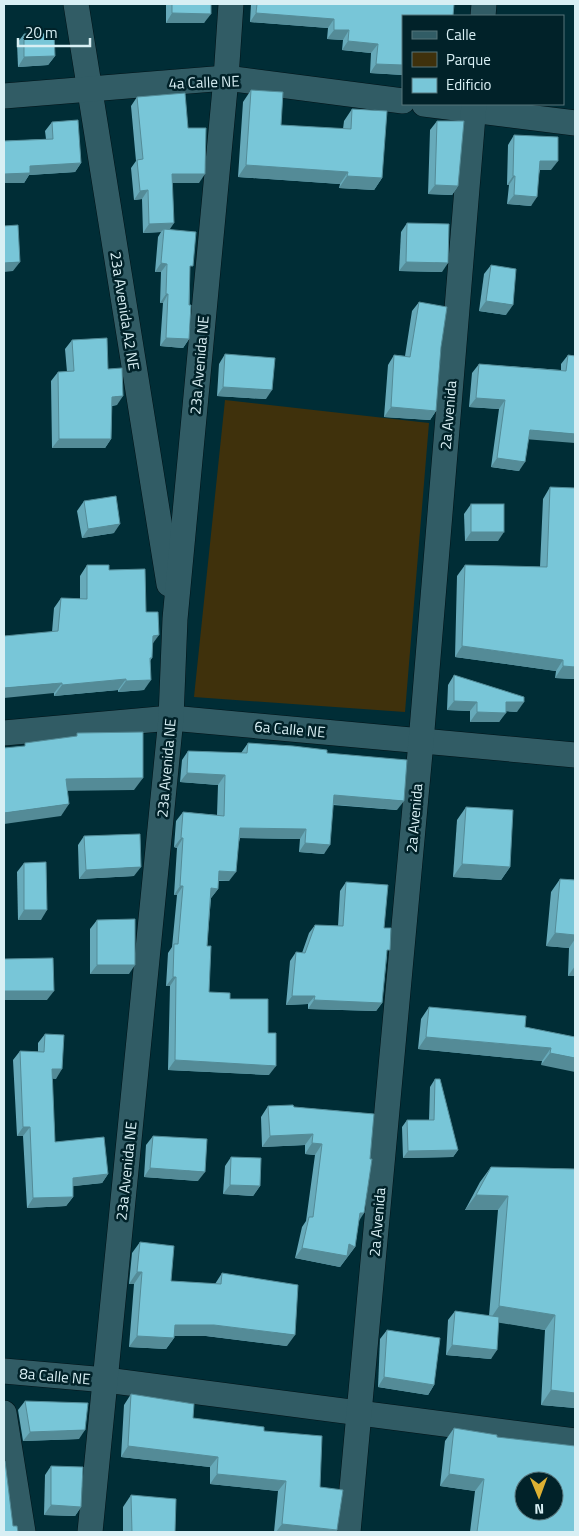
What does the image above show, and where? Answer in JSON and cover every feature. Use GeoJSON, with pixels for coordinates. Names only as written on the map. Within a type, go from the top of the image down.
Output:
{"type":"FeatureCollection","features":[{"type":"Feature","properties":{"kind":"street","name":"23a Avenida A2 NE"},"geometry":{"type":"LineString","coordinates":[[76,4],[88,89],[174,619]]}},
{"type":"Feature","properties":{"kind":"street","name":"23a Avenida NE"},"geometry":{"type":"LineString","coordinates":[[90,1532],[171,718],[174,619],[232,4]]}},
{"type":"Feature","properties":{"kind":"street","name":"4a Calle NE"},"geometry":{"type":"LineString","coordinates":[[4,96],[226,78],[402,101]]}},
{"type":"Feature","properties":{"kind":"street"},"geometry":{"type":"LineString","coordinates":[[440,105],[473,107],[575,123]]}},
{"type":"Feature","properties":{"kind":"street","name":"2a Avenida"},"geometry":{"type":"LineString","coordinates":[[348,1532],[421,742],[473,107]]}},
{"type":"Feature","properties":{"kind":"street","name":"6a Calle NE"},"geometry":{"type":"LineString","coordinates":[[4,733],[171,718],[575,755]]}},
{"type":"Feature","properties":{"kind":"street","name":"8a Calle NE"},"geometry":{"type":"LineString","coordinates":[[4,1371],[106,1380],[575,1441]]}},
{"type":"Feature","properties":{"kind":"street"},"geometry":{"type":"LineString","coordinates":[[4,1413],[22,1532]]}},
{"type":"Feature","properties":{"kind":"green space"},"geometry":{"type":"Polygon","coordinates":[[[225,400],[429,423],[405,712],[194,697],[225,400]]]}},
{"type":"Feature","properties":{"kind":"building"},"geometry":{"type":"Polygon","coordinates":[[[172,4],[211,4],[211,14],[172,13],[172,4]]]}},
{"type":"Feature","properties":{"kind":"building"},"geometry":{"type":"Polygon","coordinates":[[[257,4],[454,4],[453,15],[402,15],[402,65],[376,64],[378,44],[348,41],[349,30],[334,30],[334,19],[256,13],[257,4]]]}},
{"type":"Feature","properties":{"kind":"building"},"geometry":{"type":"Polygon","coordinates":[[[54,33],[55,56],[24,57],[24,34],[54,33]]]}},
{"type":"Feature","properties":{"kind":"building"},"geometry":{"type":"Polygon","coordinates":[[[251,90],[283,92],[281,125],[351,129],[352,109],[387,111],[382,178],[347,176],[348,172],[246,165],[251,90]]]}},
{"type":"Feature","properties":{"kind":"building"},"geometry":{"type":"Polygon","coordinates":[[[185,93],[188,128],[206,128],[205,174],[172,174],[174,223],[149,224],[148,190],[140,191],[137,160],[143,159],[137,97],[185,93]]]}},
{"type":"Feature","properties":{"kind":"building"},"geometry":{"type":"Polygon","coordinates":[[[78,120],[81,163],[30,166],[30,173],[4,174],[4,141],[53,139],[52,122],[78,120]]]}},
{"type":"Feature","properties":{"kind":"building"},"geometry":{"type":"Polygon","coordinates":[[[437,121],[464,121],[458,186],[435,185],[437,121]]]}},
{"type":"Feature","properties":{"kind":"building"},"geometry":{"type":"Polygon","coordinates":[[[514,135],[558,137],[558,161],[540,161],[537,197],[514,195],[514,135]]]}},
{"type":"Feature","properties":{"kind":"building"},"geometry":{"type":"Polygon","coordinates":[[[407,223],[449,224],[448,263],[406,262],[407,223]]]}},
{"type":"Feature","properties":{"kind":"building"},"geometry":{"type":"Polygon","coordinates":[[[18,225],[20,262],[4,263],[4,226],[18,225]]]}},
{"type":"Feature","properties":{"kind":"building"},"geometry":{"type":"Polygon","coordinates":[[[164,229],[196,232],[193,266],[190,266],[189,305],[191,305],[189,339],[166,338],[167,264],[161,263],[164,229]]]}},
{"type":"Feature","properties":{"kind":"building"},"geometry":{"type":"Polygon","coordinates":[[[491,265],[516,269],[513,305],[486,301],[491,265]]]}},
{"type":"Feature","properties":{"kind":"building"},"geometry":{"type":"Polygon","coordinates":[[[419,302],[447,307],[441,347],[436,411],[391,407],[394,355],[410,357],[419,302]]]}},
{"type":"Feature","properties":{"kind":"building"},"geometry":{"type":"Polygon","coordinates":[[[107,338],[108,369],[122,368],[123,396],[112,397],[111,439],[59,439],[58,372],[74,371],[72,340],[107,338]]]}},
{"type":"Feature","properties":{"kind":"building"},"geometry":{"type":"Polygon","coordinates":[[[225,354],[275,358],[272,390],[223,387],[225,354]]]}},
{"type":"Feature","properties":{"kind":"building"},"geometry":{"type":"Polygon","coordinates":[[[568,355],[575,356],[575,434],[530,430],[525,462],[497,458],[505,400],[476,398],[479,364],[566,371],[568,355]]]}},
{"type":"Feature","properties":{"kind":"building"},"geometry":{"type":"Polygon","coordinates":[[[550,487],[575,488],[575,667],[563,666],[563,660],[462,646],[465,565],[547,567],[550,487]]]}},
{"type":"Feature","properties":{"kind":"building"},"geometry":{"type":"Polygon","coordinates":[[[116,496],[120,524],[88,529],[84,501],[116,496]]]}},
{"type":"Feature","properties":{"kind":"building"},"geometry":{"type":"Polygon","coordinates":[[[471,504],[504,504],[504,532],[471,532],[471,504]]]}},
{"type":"Feature","properties":{"kind":"building"},"geometry":{"type":"Polygon","coordinates":[[[87,565],[109,565],[109,570],[145,569],[146,612],[158,612],[159,635],[153,636],[152,658],[150,658],[151,680],[126,681],[126,679],[4,688],[4,636],[58,631],[61,598],[87,599],[87,565]]]}},
{"type":"Feature","properties":{"kind":"building"},"geometry":{"type":"Polygon","coordinates":[[[454,675],[524,697],[524,702],[506,702],[506,713],[477,712],[477,702],[454,701],[454,675]]]}},
{"type":"Feature","properties":{"kind":"building"},"geometry":{"type":"Polygon","coordinates":[[[143,732],[143,778],[66,779],[69,804],[4,813],[4,748],[25,746],[25,743],[77,736],[77,733],[143,732]]]}},
{"type":"Feature","properties":{"kind":"building"},"geometry":{"type":"Polygon","coordinates":[[[248,743],[293,746],[327,750],[327,753],[407,760],[404,801],[334,795],[330,845],[305,843],[306,829],[240,828],[236,872],[219,871],[218,889],[211,888],[207,946],[211,946],[209,992],[230,993],[230,999],[268,999],[268,1033],[276,1033],[276,1066],[175,1060],[176,977],[173,977],[174,944],[178,944],[183,886],[180,886],[183,812],[224,816],[225,775],[187,773],[188,751],[247,753],[248,743]]]}},
{"type":"Feature","properties":{"kind":"building"},"geometry":{"type":"Polygon","coordinates":[[[466,807],[513,810],[510,867],[462,864],[466,807]]]}},
{"type":"Feature","properties":{"kind":"building"},"geometry":{"type":"Polygon","coordinates":[[[140,834],[141,867],[86,870],[84,836],[140,834]]]}},
{"type":"Feature","properties":{"kind":"building"},"geometry":{"type":"Polygon","coordinates":[[[46,862],[47,910],[24,910],[24,863],[46,862]]]}},
{"type":"Feature","properties":{"kind":"building"},"geometry":{"type":"Polygon","coordinates":[[[560,879],[575,880],[575,935],[555,933],[560,879]]]}},
{"type":"Feature","properties":{"kind":"building"},"geometry":{"type":"Polygon","coordinates":[[[346,882],[388,885],[384,928],[391,928],[390,950],[387,950],[382,1003],[314,1000],[315,996],[292,996],[296,952],[305,953],[315,925],[343,926],[346,882]]]}},
{"type":"Feature","properties":{"kind":"building"},"geometry":{"type":"Polygon","coordinates":[[[135,919],[135,965],[97,965],[97,920],[135,919]]]}},
{"type":"Feature","properties":{"kind":"building"},"geometry":{"type":"Polygon","coordinates":[[[53,958],[54,991],[4,991],[4,959],[53,958]]]}},
{"type":"Feature","properties":{"kind":"building"},"geometry":{"type":"Polygon","coordinates":[[[429,1007],[526,1016],[525,1027],[575,1037],[575,1058],[550,1053],[551,1048],[426,1037],[429,1007]]]}},
{"type":"Feature","properties":{"kind":"building"},"geometry":{"type":"Polygon","coordinates":[[[45,1034],[64,1035],[62,1069],[52,1069],[55,1142],[104,1137],[108,1174],[73,1178],[73,1197],[33,1198],[30,1127],[23,1127],[20,1051],[44,1052],[45,1034]]]}},
{"type":"Feature","properties":{"kind":"building"},"geometry":{"type":"Polygon","coordinates":[[[435,1079],[440,1079],[458,1150],[408,1151],[407,1120],[434,1120],[435,1079]]]}},
{"type":"Feature","properties":{"kind":"building"},"geometry":{"type":"Polygon","coordinates":[[[293,1105],[294,1107],[374,1114],[370,1159],[372,1159],[364,1213],[360,1213],[355,1247],[349,1244],[347,1256],[302,1248],[309,1217],[313,1217],[322,1144],[312,1143],[313,1134],[270,1136],[268,1106],[293,1105]]]}},
{"type":"Feature","properties":{"kind":"building"},"geometry":{"type":"Polygon","coordinates":[[[153,1136],[207,1139],[205,1172],[150,1168],[153,1136]]]}},
{"type":"Feature","properties":{"kind":"building"},"geometry":{"type":"Polygon","coordinates":[[[231,1157],[261,1158],[260,1186],[230,1185],[231,1157]]]}},
{"type":"Feature","properties":{"kind":"building"},"geometry":{"type":"Polygon","coordinates":[[[491,1167],[575,1169],[575,1393],[551,1390],[555,1315],[499,1306],[508,1196],[476,1195],[491,1167]]]}},
{"type":"Feature","properties":{"kind":"building"},"geometry":{"type":"Polygon","coordinates":[[[140,1242],[174,1246],[171,1281],[221,1284],[222,1273],[298,1285],[295,1335],[214,1325],[175,1325],[174,1338],[137,1336],[142,1272],[137,1272],[140,1242]]]}},
{"type":"Feature","properties":{"kind":"building"},"geometry":{"type":"Polygon","coordinates":[[[455,1311],[499,1317],[497,1350],[452,1345],[455,1311]]]}},
{"type":"Feature","properties":{"kind":"building"},"geometry":{"type":"Polygon","coordinates":[[[387,1330],[440,1338],[434,1385],[384,1377],[387,1330]]]}},
{"type":"Feature","properties":{"kind":"building"},"geometry":{"type":"Polygon","coordinates":[[[131,1394],[194,1404],[193,1418],[264,1427],[264,1431],[322,1436],[320,1487],[343,1490],[337,1530],[282,1524],[286,1481],[217,1474],[218,1457],[128,1446],[131,1394]]]}},
{"type":"Feature","properties":{"kind":"building"},"geometry":{"type":"Polygon","coordinates":[[[25,1401],[88,1403],[85,1430],[30,1432],[25,1401]]]}},
{"type":"Feature","properties":{"kind":"building"},"geometry":{"type":"Polygon","coordinates":[[[454,1428],[497,1435],[497,1437],[575,1446],[575,1532],[477,1532],[484,1479],[449,1474],[454,1428]]]}},
{"type":"Feature","properties":{"kind":"building"},"geometry":{"type":"Polygon","coordinates":[[[4,1461],[13,1526],[17,1526],[18,1532],[4,1532],[4,1461]]]}},
{"type":"Feature","properties":{"kind":"building"},"geometry":{"type":"Polygon","coordinates":[[[51,1466],[83,1467],[81,1507],[51,1505],[51,1466]]]}},
{"type":"Feature","properties":{"kind":"building"},"geometry":{"type":"Polygon","coordinates":[[[131,1495],[176,1499],[175,1532],[132,1532],[131,1495]]]}}]}
